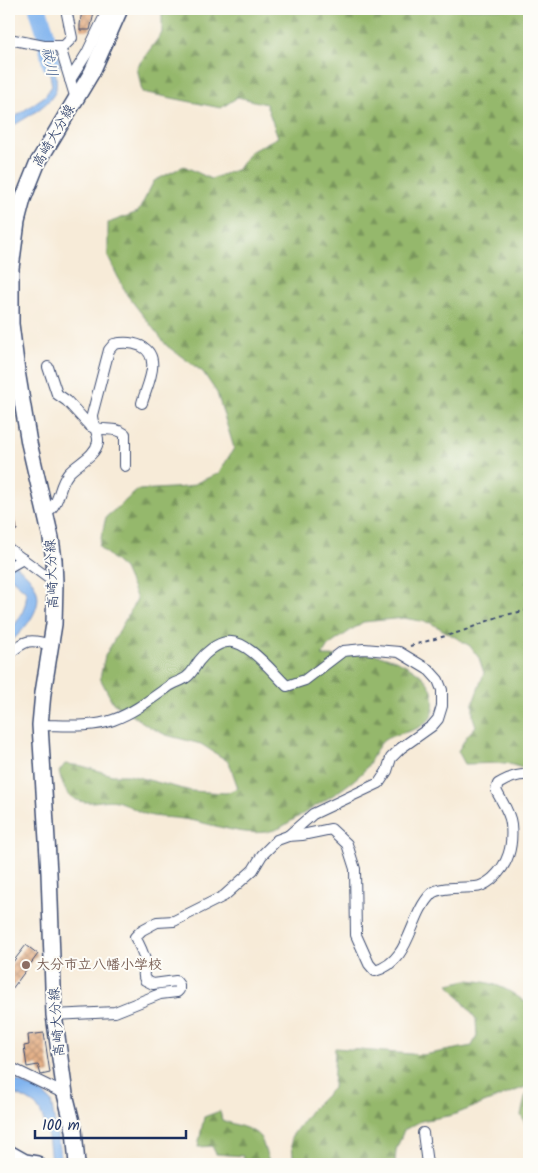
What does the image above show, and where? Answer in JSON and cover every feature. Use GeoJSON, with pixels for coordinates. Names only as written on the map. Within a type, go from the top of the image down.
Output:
{"type":"FeatureCollection","features":[{"type":"Feature","properties":{"kind":"main road","name":"高崎大分線"},"geometry":{"type":"LineString","coordinates":[[77,1164],[74,1130],[66,1094],[54,1015],[51,899],[40,725],[54,624],[55,583],[51,538],[24,421],[10,302],[10,268],[17,222],[31,178],[43,152],[99,58],[120,9]]}},
{"type":"Feature","properties":{"kind":"main road"},"geometry":{"type":"LineString","coordinates":[[9,1153],[25,1162],[35,1164]]}},
{"type":"Feature","properties":{"kind":"street"},"geometry":{"type":"LineString","coordinates":[[9,39],[44,46],[59,47],[68,44],[72,38],[66,9]]}},
{"type":"Feature","properties":{"kind":"street"},"geometry":{"type":"LineString","coordinates":[[70,80],[87,53],[108,9]]}},
{"type":"Feature","properties":{"kind":"street"},"geometry":{"type":"LineString","coordinates":[[59,47],[76,99]]}},
{"type":"Feature","properties":{"kind":"street"},"geometry":{"type":"LineString","coordinates":[[45,514],[52,509],[57,501],[69,472],[94,451],[98,440],[92,415],[109,350],[114,344],[124,342],[136,344],[151,355],[153,365],[142,403]]}},
{"type":"Feature","properties":{"kind":"street"},"geometry":{"type":"LineString","coordinates":[[48,367],[57,394],[67,401],[87,423],[95,429],[119,430],[125,434],[125,466]]}},
{"type":"Feature","properties":{"kind":"street"},"geometry":{"type":"LineString","coordinates":[[9,549],[16,563],[55,583]]}},
{"type":"Feature","properties":{"kind":"street"},"geometry":{"type":"LineString","coordinates":[[9,654],[25,642],[31,640],[50,645]]}},
{"type":"Feature","properties":{"kind":"street"},"geometry":{"type":"LineString","coordinates":[[40,725],[89,724],[112,721],[142,706],[172,684],[186,679],[191,675],[200,659],[216,646],[227,642],[240,644],[252,652],[287,686],[305,680],[343,651],[364,649],[399,652],[429,670],[438,680],[442,690],[442,706],[438,719],[432,726],[401,748],[391,758],[387,771],[379,783],[313,814],[288,836]]}},
{"type":"Feature","properties":{"kind":"street"},"geometry":{"type":"LineString","coordinates":[[54,1015],[115,1012],[160,994],[177,992],[180,985],[176,981],[153,984],[143,978],[145,959],[135,937],[142,930],[157,922],[174,921],[224,896],[253,870],[262,855],[276,840],[288,836],[331,829],[347,844],[355,870],[356,934],[369,964],[375,971],[384,968],[401,953],[422,906],[432,892],[446,888],[478,887],[488,882],[500,872],[508,861],[511,824],[509,814],[496,790],[498,784],[508,778],[522,774],[529,775]]}},
{"type":"Feature","properties":{"kind":"street"},"geometry":{"type":"LineString","coordinates":[[9,1067],[66,1094]]}},
{"type":"Feature","properties":{"kind":"street"},"geometry":{"type":"LineString","coordinates":[[423,1133],[427,1164]]}},
{"type":"Feature","properties":{"kind":"path"},"geometry":{"type":"LineString","coordinates":[[399,652],[410,646],[464,631],[500,616],[529,610]]}},
{"type":"Feature","properties":{"kind":"green space"},"geometry":{"type":"Polygon","coordinates":[[[162,9],[529,9],[529,770],[506,763],[465,764],[458,751],[476,726],[473,717],[473,703],[484,673],[479,658],[470,646],[431,623],[404,618],[363,622],[328,646],[322,656],[377,655],[408,666],[425,679],[430,687],[433,696],[433,706],[430,719],[418,728],[387,738],[377,749],[362,773],[354,780],[334,795],[280,828],[256,833],[232,830],[195,821],[149,815],[117,801],[78,801],[65,790],[59,772],[65,764],[82,766],[112,775],[129,775],[191,791],[226,793],[238,788],[229,762],[201,744],[166,735],[150,727],[113,703],[100,678],[105,656],[137,599],[124,569],[99,547],[106,517],[138,490],[187,487],[219,473],[234,448],[217,393],[203,372],[167,346],[127,295],[108,257],[108,223],[138,212],[154,181],[184,166],[211,179],[238,169],[250,152],[278,137],[266,104],[238,97],[221,108],[142,92],[137,67],[162,33],[162,9]]]}},
{"type":"Feature","properties":{"kind":"green space"},"geometry":{"type":"Polygon","coordinates":[[[467,980],[493,984],[514,994],[529,1005],[529,1132],[521,1115],[528,1086],[453,1115],[421,1121],[404,1130],[396,1150],[395,1164],[294,1164],[291,1137],[311,1110],[333,1088],[335,1048],[423,1055],[472,1046],[477,1036],[476,1019],[449,984],[467,980]]]}},
{"type":"Feature","properties":{"kind":"green space"},"geometry":{"type":"Polygon","coordinates":[[[220,1111],[222,1120],[247,1129],[260,1137],[271,1164],[244,1164],[243,1156],[216,1154],[212,1146],[198,1147],[204,1117],[220,1111]]]}},
{"type":"Feature","properties":{"kind":"water"},"geometry":{"type":"Polygon","coordinates":[[[46,50],[51,50],[55,70],[56,89],[54,95],[43,106],[9,128],[9,121],[45,96],[52,86],[46,50]]]}},
{"type":"Feature","properties":{"kind":"water"},"geometry":{"type":"Polygon","coordinates":[[[9,560],[30,578],[37,590],[38,599],[33,616],[9,644],[9,632],[22,613],[26,602],[26,591],[9,576],[9,560]]]}},
{"type":"Feature","properties":{"kind":"water"},"geometry":{"type":"Polygon","coordinates":[[[9,1078],[40,1091],[51,1101],[62,1164],[51,1164],[47,1132],[42,1116],[34,1104],[9,1091],[9,1078]]]}},
{"type":"Feature","properties":{"kind":"building"},"geometry":{"type":"Polygon","coordinates":[[[82,9],[95,9],[90,30],[80,30],[82,9]]]}},
{"type":"Feature","properties":{"kind":"building"},"geometry":{"type":"Polygon","coordinates":[[[9,507],[12,507],[17,530],[9,532],[9,507]]]}},
{"type":"Feature","properties":{"kind":"building"},"geometry":{"type":"Polygon","coordinates":[[[26,945],[38,954],[9,993],[9,967],[26,945]]]}},
{"type":"Feature","properties":{"kind":"building"},"geometry":{"type":"Polygon","coordinates":[[[44,1033],[50,1073],[41,1075],[38,1065],[27,1067],[24,1046],[29,1045],[28,1035],[44,1033]]]}},
{"type":"Feature","properties":{"kind":"waterway","name":"祓川"},"geometry":{"type":"LineString","coordinates":[[38,9],[45,31],[51,64]]}},
{"type":"Feature","properties":{"kind":"place","name":"大分市立八幡小学校"},"geometry":{"type":"Point","coordinates":[26,965]}}]}
